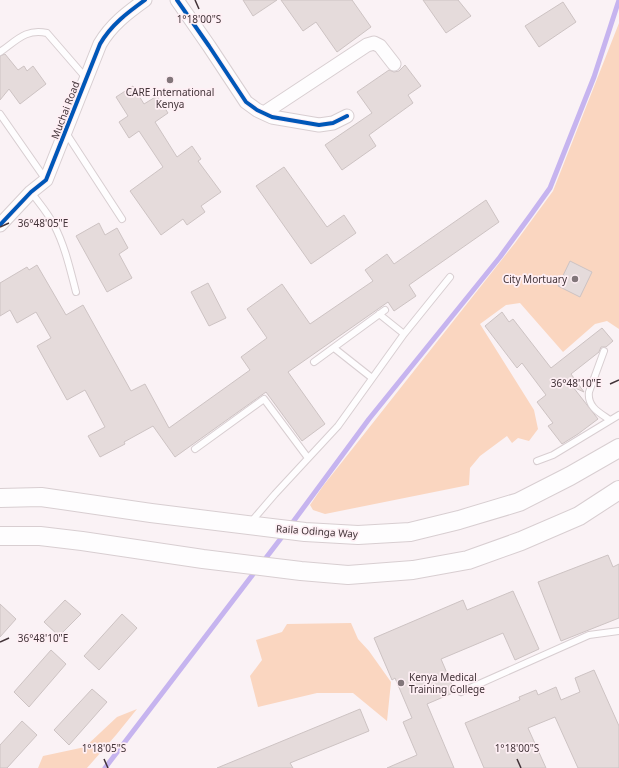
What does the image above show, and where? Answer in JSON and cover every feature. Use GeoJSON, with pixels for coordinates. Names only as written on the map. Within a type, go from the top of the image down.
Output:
{"type":"FeatureCollection","features":[{"type":"Feature","properties":{"kind":"main road","name":"Raila Odinga Way"},"geometry":{"type":"LineString","coordinates":[[0,498],[41,497],[151,513],[299,531],[358,534],[410,532],[459,520],[519,502],[570,476],[619,448]]}},
{"type":"Feature","properties":{"kind":"main road"},"geometry":{"type":"LineString","coordinates":[[0,536],[40,536],[82,540],[202,559],[272,568],[348,575],[413,570],[468,560],[521,541],[579,516],[619,490]]}},
{"type":"Feature","properties":{"kind":"street","name":"Muchai Road"},"geometry":{"type":"LineString","coordinates":[[0,225],[31,192],[46,180],[66,133],[100,44],[107,32],[117,22],[144,0]]}},
{"type":"Feature","properties":{"kind":"street"},"geometry":{"type":"LineString","coordinates":[[177,0],[210,46],[246,102],[257,110],[272,117],[319,125],[333,123],[347,116]]}},
{"type":"Feature","properties":{"kind":"street"},"geometry":{"type":"LineString","coordinates":[[264,113],[367,45],[374,43],[380,46],[394,64]]}},
{"type":"Feature","properties":{"kind":"lane"},"geometry":{"type":"LineString","coordinates":[[0,52],[29,32],[38,31],[47,33],[86,78]]}},
{"type":"Feature","properties":{"kind":"lane"},"geometry":{"type":"LineString","coordinates":[[0,114],[46,180]]}},
{"type":"Feature","properties":{"kind":"lane"},"geometry":{"type":"LineString","coordinates":[[66,133],[122,219]]}},
{"type":"Feature","properties":{"kind":"lane"},"geometry":{"type":"LineString","coordinates":[[31,192],[54,224],[63,244],[76,292]]}},
{"type":"Feature","properties":{"kind":"lane"},"geometry":{"type":"LineString","coordinates":[[248,524],[338,426],[404,334],[450,276]]}},
{"type":"Feature","properties":{"kind":"lane"},"geometry":{"type":"LineString","coordinates":[[314,362],[382,312],[404,334]]}},
{"type":"Feature","properties":{"kind":"lane"},"geometry":{"type":"LineString","coordinates":[[334,348],[372,378]]}},
{"type":"Feature","properties":{"kind":"lane"},"geometry":{"type":"LineString","coordinates":[[604,352],[588,398],[596,410],[610,420]]}},
{"type":"Feature","properties":{"kind":"lane"},"geometry":{"type":"LineString","coordinates":[[195,448],[264,399],[308,458]]}},
{"type":"Feature","properties":{"kind":"lane"},"geometry":{"type":"LineString","coordinates":[[537,461],[553,454],[619,415]]}},
{"type":"Feature","properties":{"kind":"lane"},"geometry":{"type":"LineString","coordinates":[[461,692],[589,635],[619,630]]}},
{"type":"Feature","properties":{"kind":"shaded area"},"geometry":{"type":"Polygon","coordinates":[[[619,23],[619,329],[607,321],[595,324],[563,352],[520,303],[506,305],[480,324],[534,410],[538,429],[529,441],[518,438],[512,443],[507,436],[480,456],[470,468],[469,485],[325,514],[313,510],[310,505],[323,486],[515,243],[553,191],[619,23]]]}},
{"type":"Feature","properties":{"kind":"shaded area"},"geometry":{"type":"Polygon","coordinates":[[[351,623],[358,639],[369,651],[391,682],[387,721],[353,693],[317,693],[258,707],[250,676],[262,660],[256,640],[282,632],[287,624],[351,623]]]}},
{"type":"Feature","properties":{"kind":"shaded area"},"geometry":{"type":"Polygon","coordinates":[[[137,709],[87,768],[38,768],[43,756],[85,747],[117,717],[137,709]]]}},
{"type":"Feature","properties":{"kind":"building"},"geometry":{"type":"Polygon","coordinates":[[[243,0],[277,0],[253,16],[243,0]]]}},
{"type":"Feature","properties":{"kind":"building"},"geometry":{"type":"Polygon","coordinates":[[[281,0],[352,0],[371,27],[337,52],[316,22],[303,31],[281,0]]]}},
{"type":"Feature","properties":{"kind":"building"},"geometry":{"type":"Polygon","coordinates":[[[423,0],[458,0],[471,16],[446,33],[423,0]]]}},
{"type":"Feature","properties":{"kind":"building"},"geometry":{"type":"Polygon","coordinates":[[[563,2],[576,22],[539,47],[525,26],[563,2]]]}},
{"type":"Feature","properties":{"kind":"building"},"geometry":{"type":"Polygon","coordinates":[[[5,54],[18,70],[24,66],[27,71],[33,66],[46,84],[20,104],[9,89],[0,100],[0,56],[5,54]]]}},
{"type":"Feature","properties":{"kind":"building"},"geometry":{"type":"Polygon","coordinates":[[[405,65],[421,86],[408,95],[413,103],[369,135],[376,146],[342,170],[325,145],[372,113],[357,92],[389,70],[394,72],[399,71],[405,65]]]}},
{"type":"Feature","properties":{"kind":"building"},"geometry":{"type":"Polygon","coordinates":[[[133,86],[144,104],[157,96],[168,113],[155,122],[177,157],[192,146],[201,159],[198,161],[221,192],[201,206],[205,212],[187,225],[183,219],[161,235],[130,191],[163,167],[139,131],[129,138],[119,122],[128,116],[116,97],[133,86]]]}},
{"type":"Feature","properties":{"kind":"building"},"geometry":{"type":"Polygon","coordinates":[[[284,167],[327,227],[344,215],[356,233],[311,264],[256,186],[284,167]]]}},
{"type":"Feature","properties":{"kind":"building"},"geometry":{"type":"Polygon","coordinates":[[[486,200],[499,222],[409,285],[416,296],[394,311],[388,302],[288,372],[325,424],[302,441],[266,392],[175,457],[153,426],[124,442],[125,444],[100,457],[88,436],[105,427],[85,390],[67,400],[37,346],[51,338],[36,312],[17,323],[10,310],[0,316],[0,283],[27,267],[29,270],[37,265],[66,315],[83,305],[131,391],[145,384],[169,428],[250,370],[241,357],[267,338],[247,309],[282,284],[310,324],[373,281],[365,270],[387,254],[394,264],[486,200]]]}},
{"type":"Feature","properties":{"kind":"building"},"geometry":{"type":"Polygon","coordinates":[[[99,223],[105,235],[117,228],[128,248],[119,254],[132,278],[107,292],[76,236],[99,223]]]}},
{"type":"Feature","properties":{"kind":"building","name":"City Mortuary"},"geometry":{"type":"Polygon","coordinates":[[[570,261],[592,272],[580,297],[558,286],[570,261]]]}},
{"type":"Feature","properties":{"kind":"building"},"geometry":{"type":"Polygon","coordinates":[[[208,283],[226,318],[209,326],[191,292],[208,283]]]}},
{"type":"Feature","properties":{"kind":"building"},"geometry":{"type":"Polygon","coordinates":[[[502,312],[509,322],[513,319],[551,368],[602,328],[613,341],[606,347],[601,347],[599,352],[571,374],[584,392],[573,387],[598,419],[562,444],[548,426],[553,423],[537,402],[546,395],[522,363],[517,368],[485,326],[502,312]]]}},
{"type":"Feature","properties":{"kind":"building"},"geometry":{"type":"Polygon","coordinates":[[[608,555],[613,567],[619,564],[619,618],[561,641],[538,582],[608,555]]]}},
{"type":"Feature","properties":{"kind":"building"},"geometry":{"type":"Polygon","coordinates":[[[513,591],[539,649],[515,660],[503,633],[441,659],[455,692],[427,704],[454,768],[387,768],[417,755],[403,722],[412,718],[395,678],[392,680],[374,638],[463,600],[467,610],[513,591]]]}},
{"type":"Feature","properties":{"kind":"building"},"geometry":{"type":"Polygon","coordinates":[[[65,600],[81,614],[59,636],[44,622],[65,600]]]}},
{"type":"Feature","properties":{"kind":"building"},"geometry":{"type":"Polygon","coordinates":[[[0,604],[16,619],[0,637],[0,604]]]}},
{"type":"Feature","properties":{"kind":"building"},"geometry":{"type":"Polygon","coordinates":[[[122,614],[137,628],[99,670],[84,656],[122,614]]]}},
{"type":"Feature","properties":{"kind":"building"},"geometry":{"type":"Polygon","coordinates":[[[51,650],[66,664],[29,707],[14,692],[51,650]]]}},
{"type":"Feature","properties":{"kind":"building"},"geometry":{"type":"Polygon","coordinates":[[[594,670],[619,726],[619,768],[578,768],[555,717],[528,728],[546,768],[484,768],[465,723],[520,700],[519,697],[536,690],[538,695],[556,687],[561,700],[580,692],[575,678],[594,670]]]}},
{"type":"Feature","properties":{"kind":"building"},"geometry":{"type":"Polygon","coordinates":[[[92,689],[107,702],[69,745],[54,730],[92,689]]]}},
{"type":"Feature","properties":{"kind":"building"},"geometry":{"type":"Polygon","coordinates":[[[360,709],[369,731],[290,763],[293,768],[217,768],[360,709]]]}},
{"type":"Feature","properties":{"kind":"building"},"geometry":{"type":"Polygon","coordinates":[[[22,721],[37,735],[7,768],[0,768],[0,745],[22,721]]]}},
{"type":"Feature","properties":{"kind":"waterway"},"geometry":{"type":"LineString","coordinates":[[290,526],[369,419],[500,257],[550,188],[594,77],[619,0]]}},
{"type":"Feature","properties":{"kind":"waterway"},"geometry":{"type":"LineString","coordinates":[[262,563],[285,533]]}},
{"type":"Feature","properties":{"kind":"waterway"},"geometry":{"type":"LineString","coordinates":[[105,768],[257,569]]}},
{"type":"Feature","properties":{"kind":"cycle path"},"geometry":{"type":"LineString","coordinates":[[0,225],[31,192],[46,180],[104,37],[114,25],[145,0]]}},
{"type":"Feature","properties":{"kind":"cycle path"},"geometry":{"type":"LineString","coordinates":[[177,0],[246,102],[257,110],[272,117],[319,125],[333,123],[347,116]]}},
{"type":"Feature","properties":{"kind":"place","name":"CARE International Kenya"},"geometry":{"type":"Point","coordinates":[170,80]}},
{"type":"Feature","properties":{"kind":"place","name":"City Mortuary"},"geometry":{"type":"Point","coordinates":[575,279]}},
{"type":"Feature","properties":{"kind":"place","name":"Kenya Medical Training College"},"geometry":{"type":"Point","coordinates":[401,683]}}]}
